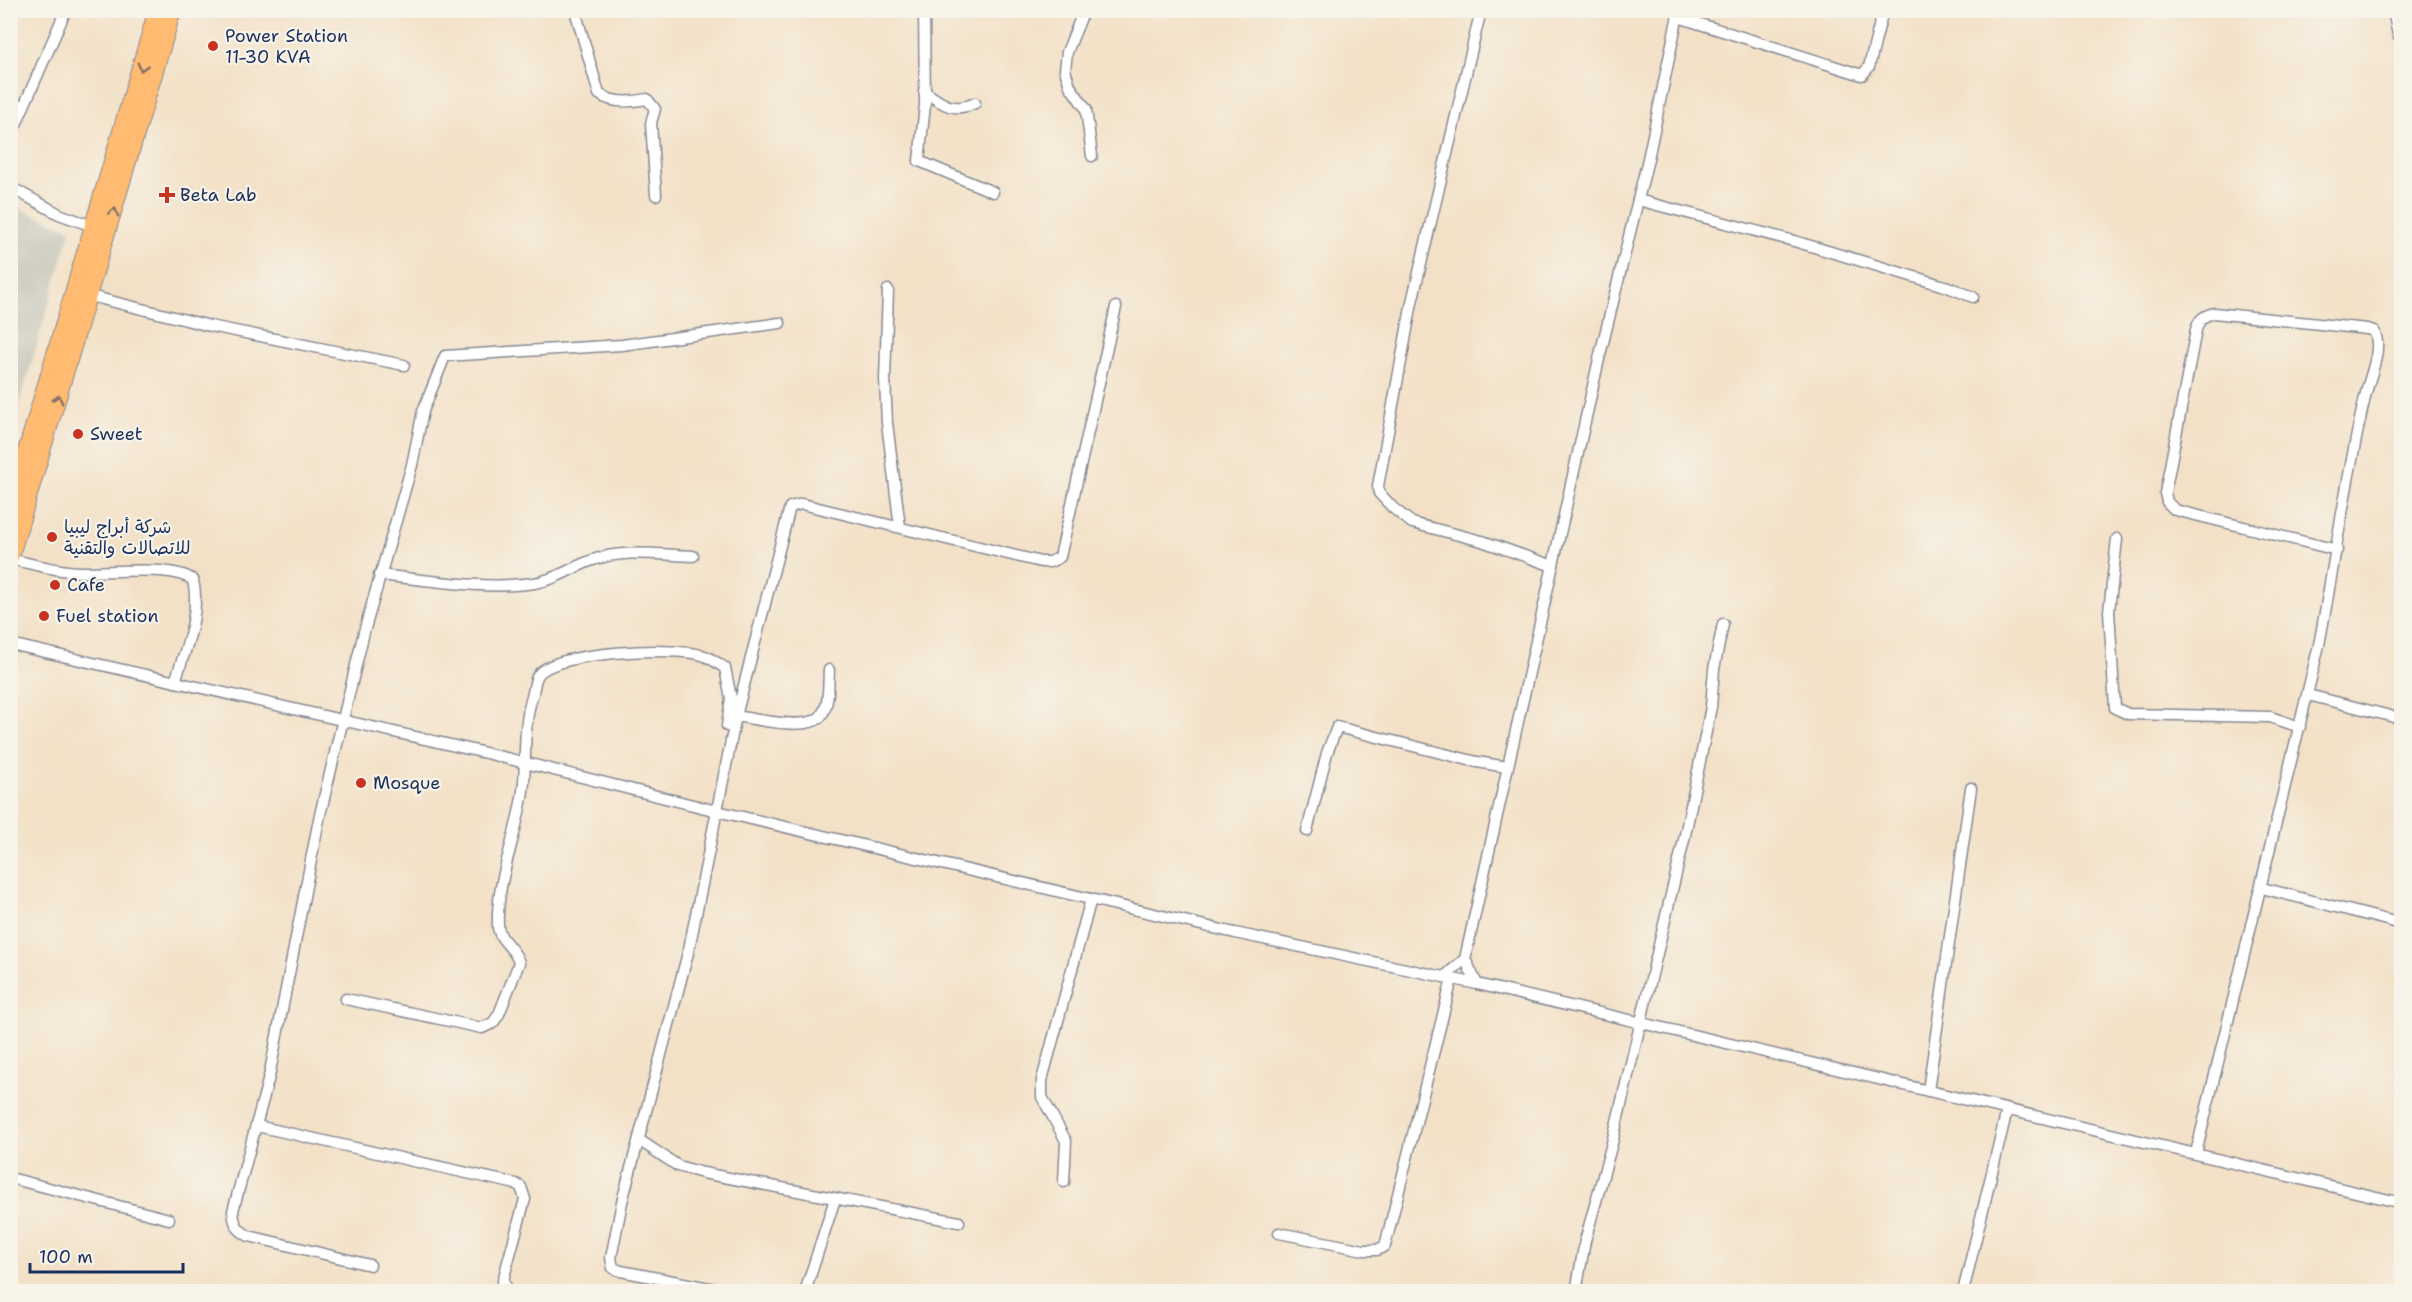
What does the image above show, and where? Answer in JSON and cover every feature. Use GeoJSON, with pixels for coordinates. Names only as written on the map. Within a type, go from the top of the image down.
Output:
{"type":"FeatureCollection","features":[{"type":"Feature","properties":{"kind":"highway"},"geometry":{"type":"LineString","coordinates":[[10,557],[83,294],[95,227],[158,10]]}},
{"type":"Feature","properties":{"kind":"highway"},"geometry":{"type":"LineString","coordinates":[[10,509],[83,294],[172,10]]}},
{"type":"Feature","properties":{"kind":"street"},"geometry":{"type":"LineString","coordinates":[[10,138],[66,10]]}},
{"type":"Feature","properties":{"kind":"street"},"geometry":{"type":"LineString","coordinates":[[574,10],[599,94],[605,98],[631,102],[648,99],[655,109],[651,123],[656,195]]}},
{"type":"Feature","properties":{"kind":"street"},"geometry":{"type":"LineString","coordinates":[[924,10],[924,91],[919,161],[993,192]]}},
{"type":"Feature","properties":{"kind":"street"},"geometry":{"type":"LineString","coordinates":[[1084,10],[1067,52],[1065,70],[1070,86],[1086,109],[1092,156]]}},
{"type":"Feature","properties":{"kind":"street"},"geometry":{"type":"LineString","coordinates":[[1481,10],[1412,302],[1378,486],[1379,493],[1412,523],[1482,541],[1553,566]]}},
{"type":"Feature","properties":{"kind":"street"},"geometry":{"type":"LineString","coordinates":[[1279,1233],[1364,1250],[1377,1250],[1385,1246],[1448,978],[1465,959],[1638,200],[1678,14],[1862,75],[1869,67],[1883,10]]}},
{"type":"Feature","properties":{"kind":"street"},"geometry":{"type":"LineString","coordinates":[[2393,10],[2398,35]]}},
{"type":"Feature","properties":{"kind":"street"},"geometry":{"type":"LineString","coordinates":[[924,91],[951,108],[965,107],[975,102]]}},
{"type":"Feature","properties":{"kind":"street"},"geometry":{"type":"LineString","coordinates":[[10,187],[52,210],[95,227]]}},
{"type":"Feature","properties":{"kind":"street"},"geometry":{"type":"LineString","coordinates":[[1638,200],[1794,241],[1948,287],[1972,297]]}},
{"type":"Feature","properties":{"kind":"street"},"geometry":{"type":"LineString","coordinates":[[888,290],[885,379],[887,423],[900,527]]}},
{"type":"Feature","properties":{"kind":"street"},"geometry":{"type":"LineString","coordinates":[[83,294],[210,326],[404,365]]}},
{"type":"Feature","properties":{"kind":"street"},"geometry":{"type":"LineString","coordinates":[[714,810],[790,507],[802,504],[1041,562],[1050,562],[1060,557],[1116,307]]}},
{"type":"Feature","properties":{"kind":"street"},"geometry":{"type":"LineString","coordinates":[[2196,1153],[2262,888],[2275,822],[2308,695],[2337,550],[2358,424],[2378,345],[2374,331],[2214,313],[2205,315],[2199,321],[2196,330],[2165,493],[2167,502],[2175,510],[2337,550]]}},
{"type":"Feature","properties":{"kind":"street"},"geometry":{"type":"LineString","coordinates":[[370,1265],[249,1236],[239,1231],[234,1222],[233,1211],[257,1126],[320,819],[379,575],[412,465],[423,411],[446,356],[622,345],[780,323]]}},
{"type":"Feature","properties":{"kind":"street"},"geometry":{"type":"LineString","coordinates":[[2117,538],[2109,612],[2115,708],[2128,714],[2270,717],[2300,727]]}},
{"type":"Feature","properties":{"kind":"street"},"geometry":{"type":"LineString","coordinates":[[379,575],[467,584],[531,584],[547,581],[593,560],[613,555],[693,556]]}},
{"type":"Feature","properties":{"kind":"street"},"geometry":{"type":"LineString","coordinates":[[10,557],[78,572],[166,571],[185,574],[193,580],[197,597],[193,622],[175,682]]}},
{"type":"Feature","properties":{"kind":"street"},"geometry":{"type":"LineString","coordinates":[[1576,1292],[1585,1241],[1611,1147],[1684,840],[1711,707],[1714,669],[1724,624]]}},
{"type":"Feature","properties":{"kind":"street"},"geometry":{"type":"LineString","coordinates":[[10,644],[524,763],[1091,899],[1477,984],[2402,1203]]}},
{"type":"Feature","properties":{"kind":"street"},"geometry":{"type":"LineString","coordinates":[[346,999],[468,1026],[482,1028],[493,1023],[519,963],[518,956],[500,934],[498,925],[502,886],[522,796],[526,714],[538,675],[553,664],[649,650],[705,656],[725,668],[731,698],[689,949],[622,1202],[611,1258],[613,1268],[730,1292]]}},
{"type":"Feature","properties":{"kind":"street"},"geometry":{"type":"LineString","coordinates":[[736,716],[807,723],[819,717],[826,704],[829,670]]}},
{"type":"Feature","properties":{"kind":"street"},"geometry":{"type":"LineString","coordinates":[[2308,695],[2402,719]]}},
{"type":"Feature","properties":{"kind":"street"},"geometry":{"type":"LineString","coordinates":[[1306,831],[1327,753],[1337,727],[1477,762],[1507,767]]}},
{"type":"Feature","properties":{"kind":"street"},"geometry":{"type":"LineString","coordinates":[[1928,1091],[1971,788]]}},
{"type":"Feature","properties":{"kind":"street"},"geometry":{"type":"LineString","coordinates":[[2262,888],[2402,924]]}},
{"type":"Feature","properties":{"kind":"street"},"geometry":{"type":"LineString","coordinates":[[1064,1182],[1066,1141],[1042,1097],[1042,1080],[1091,899]]}},
{"type":"Feature","properties":{"kind":"street"},"geometry":{"type":"LineString","coordinates":[[1465,959],[1477,984]]}},
{"type":"Feature","properties":{"kind":"street"},"geometry":{"type":"LineString","coordinates":[[1963,1292],[2007,1110]]}},
{"type":"Feature","properties":{"kind":"street"},"geometry":{"type":"LineString","coordinates":[[257,1126],[521,1187],[525,1199],[503,1281],[509,1292]]}},
{"type":"Feature","properties":{"kind":"street"},"geometry":{"type":"LineString","coordinates":[[639,1140],[662,1157],[686,1168],[959,1222]]}},
{"type":"Feature","properties":{"kind":"street"},"geometry":{"type":"LineString","coordinates":[[10,1178],[169,1219]]}},
{"type":"Feature","properties":{"kind":"street"},"geometry":{"type":"LineString","coordinates":[[805,1292],[836,1199]]}},
{"type":"Feature","properties":{"kind":"shaded area"},"geometry":{"type":"Polygon","coordinates":[[[11,205],[71,230],[11,431],[11,205]]]}},
{"type":"Feature","properties":{"kind":"place","name":"Power Station 11-30 KVA"},"geometry":{"type":"Point","coordinates":[213,46]}},
{"type":"Feature","properties":{"kind":"place","name":"Beta Lab"},"geometry":{"type":"Point","coordinates":[167,195]}},
{"type":"Feature","properties":{"kind":"place","name":"Sweet"},"geometry":{"type":"Point","coordinates":[78,434]}},
{"type":"Feature","properties":{"kind":"place","name":"شركة أبراج ليبيا للاتصالات والتقنية"},"geometry":{"type":"Point","coordinates":[52,537]}},
{"type":"Feature","properties":{"kind":"place","name":"Cafe"},"geometry":{"type":"Point","coordinates":[55,585]}},
{"type":"Feature","properties":{"kind":"place","name":"Fuel station"},"geometry":{"type":"Point","coordinates":[44,616]}},
{"type":"Feature","properties":{"kind":"place","name":"Mosque"},"geometry":{"type":"Point","coordinates":[361,783]}}]}
